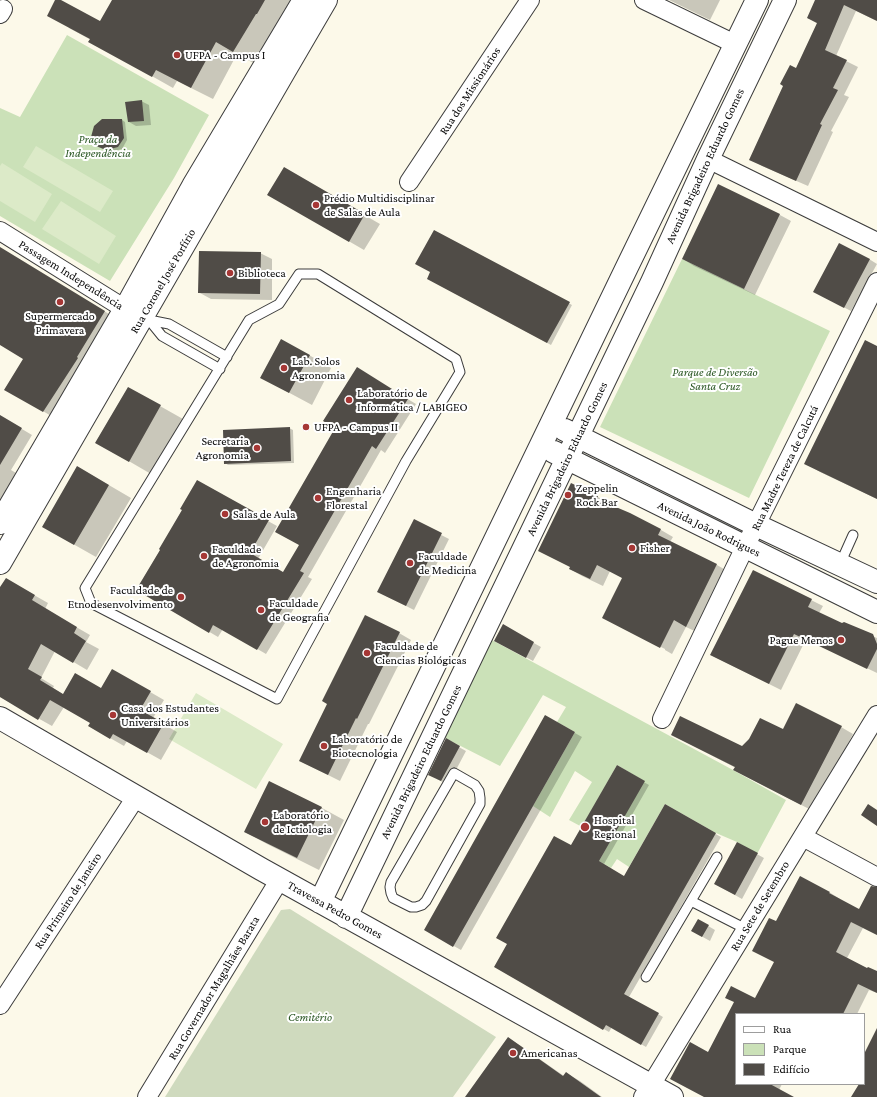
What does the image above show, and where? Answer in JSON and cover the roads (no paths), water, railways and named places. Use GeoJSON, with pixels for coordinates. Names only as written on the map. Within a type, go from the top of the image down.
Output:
{"type":"FeatureCollection","features":[{"type":"Feature","properties":{"kind":"street","name":"Rua Coronel José Porfírio"},"geometry":{"type":"LineString","coordinates":[[0,523],[138,316],[193,186],[304,0]]}},
{"type":"Feature","properties":{"kind":"street","name":"Rua Coronel José Porfírio"},"geometry":{"type":"LineString","coordinates":[[0,563],[138,316],[326,0]]}},
{"type":"Feature","properties":{"kind":"street","name":"Rua dos Missionários"},"geometry":{"type":"LineString","coordinates":[[409,182],[530,0]]}},
{"type":"Feature","properties":{"kind":"street"},"geometry":{"type":"LineString","coordinates":[[644,0],[732,50],[752,67]]}},
{"type":"Feature","properties":{"kind":"street","name":"Avenida Brigadeiro Eduardo Gomes"},"geometry":{"type":"LineString","coordinates":[[320,902],[757,0]]}},
{"type":"Feature","properties":{"kind":"street","name":"Avenida Brigadeiro Eduardo Gomes"},"geometry":{"type":"LineString","coordinates":[[346,917],[427,759],[514,569],[785,0]]}},
{"type":"Feature","properties":{"kind":"street"},"geometry":{"type":"LineString","coordinates":[[708,159],[877,242]]}},
{"type":"Feature","properties":{"kind":"street","name":"Passagem Independência"},"geometry":{"type":"LineString","coordinates":[[0,231],[138,316]]}},
{"type":"Feature","properties":{"kind":"street"},"geometry":{"type":"LineString","coordinates":[[627,266],[652,282]]}},
{"type":"Feature","properties":{"kind":"street","name":"Rua Madre Tereza de Calcutá"},"geometry":{"type":"LineString","coordinates":[[662,719],[745,547],[877,282]]}},
{"type":"Feature","properties":{"kind":"street","name":"Avenida João Rodrigues"},"geometry":{"type":"LineString","coordinates":[[551,423],[756,525],[877,582]]}},
{"type":"Feature","properties":{"kind":"street","name":"Avenida João Rodrigues"},"geometry":{"type":"LineString","coordinates":[[540,446],[877,612]]}},
{"type":"Feature","properties":{"kind":"street"},"geometry":{"type":"LineString","coordinates":[[611,481],[624,459]]}},
{"type":"Feature","properties":{"kind":"street"},"geometry":{"type":"LineString","coordinates":[[487,555],[514,569]]}},
{"type":"Feature","properties":{"kind":"street","name":"Rua Sete de Setembro"},"geometry":{"type":"LineString","coordinates":[[647,1091],[877,715]]}},
{"type":"Feature","properties":{"kind":"street","name":"Travessa Pedro Gomes"},"geometry":{"type":"LineString","coordinates":[[0,718],[647,1091],[672,1097]]}},
{"type":"Feature","properties":{"kind":"street","name":"Rua Primeiro de Janeiro"},"geometry":{"type":"LineString","coordinates":[[0,1005],[136,797]]}},
{"type":"Feature","properties":{"kind":"street"},"geometry":{"type":"LineString","coordinates":[[803,837],[877,877]]}},
{"type":"Feature","properties":{"kind":"street","name":"Rua Governador Magalhães Barata"},"geometry":{"type":"LineString","coordinates":[[147,1097],[280,879]]}},
{"type":"Feature","properties":{"kind":"lane"},"geometry":{"type":"LineString","coordinates":[[299,274],[318,274],[456,359],[460,372],[406,461],[277,699],[91,603],[85,588],[220,369],[250,320],[279,304],[299,274]]}},
{"type":"Feature","properties":{"kind":"lane"},"geometry":{"type":"LineString","coordinates":[[138,316],[169,324],[227,357]]}},
{"type":"Feature","properties":{"kind":"lane"},"geometry":{"type":"LineString","coordinates":[[138,316],[162,336],[220,369]]}},
{"type":"Feature","properties":{"kind":"lane"},"geometry":{"type":"LineString","coordinates":[[840,564],[853,535]]}},
{"type":"Feature","properties":{"kind":"lane"},"geometry":{"type":"LineString","coordinates":[[451,771],[475,785],[479,791],[480,804],[426,901],[422,905],[411,907],[393,898],[390,887],[391,882],[451,771]]}},
{"type":"Feature","properties":{"kind":"lane"},"geometry":{"type":"LineString","coordinates":[[646,977],[717,857]]}},
{"type":"Feature","properties":{"kind":"lane"},"geometry":{"type":"LineString","coordinates":[[691,901],[746,929]]}},
{"type":"Feature","properties":{"kind":"place","name":"UFPA - Campus I"},"geometry":{"type":"Point","coordinates":[177,55]}},
{"type":"Feature","properties":{"kind":"place","name":"Prédio Multidisciplinar de Salas de Aula"},"geometry":{"type":"Point","coordinates":[316,205]}},
{"type":"Feature","properties":{"kind":"place","name":"Biblioteca"},"geometry":{"type":"Point","coordinates":[230,273]}},
{"type":"Feature","properties":{"kind":"place","name":"Supermercado Primavera"},"geometry":{"type":"Point","coordinates":[60,302]}},
{"type":"Feature","properties":{"kind":"place","name":"Lab. Solos Agronomia"},"geometry":{"type":"Point","coordinates":[284,368]}},
{"type":"Feature","properties":{"kind":"place","name":"Laboratório de Informática / LABIGEO"},"geometry":{"type":"Point","coordinates":[349,400]}},
{"type":"Feature","properties":{"kind":"place","name":"UFPA - Campus II"},"geometry":{"type":"Point","coordinates":[306,427]}},
{"type":"Feature","properties":{"kind":"place","name":"Secretaria Agronomia"},"geometry":{"type":"Point","coordinates":[257,448]}},
{"type":"Feature","properties":{"kind":"place","name":"Zeppelin Rock Bar"},"geometry":{"type":"Point","coordinates":[568,495]}},
{"type":"Feature","properties":{"kind":"place","name":"Engenharia Florestal"},"geometry":{"type":"Point","coordinates":[318,498]}},
{"type":"Feature","properties":{"kind":"place","name":"Salas de Aula"},"geometry":{"type":"Point","coordinates":[225,514]}},
{"type":"Feature","properties":{"kind":"place","name":"Fisher"},"geometry":{"type":"Point","coordinates":[632,548]}},
{"type":"Feature","properties":{"kind":"place","name":"Faculdade de Agronomia"},"geometry":{"type":"Point","coordinates":[204,556]}},
{"type":"Feature","properties":{"kind":"place","name":"Faculdade de Medicina"},"geometry":{"type":"Point","coordinates":[410,563]}},
{"type":"Feature","properties":{"kind":"place","name":"Faculdade de Etnodesenvolvimento"},"geometry":{"type":"Point","coordinates":[181,597]}},
{"type":"Feature","properties":{"kind":"place","name":"Faculdade de Geografia"},"geometry":{"type":"Point","coordinates":[261,610]}},
{"type":"Feature","properties":{"kind":"place","name":"Pague Menos"},"geometry":{"type":"Point","coordinates":[841,640]}},
{"type":"Feature","properties":{"kind":"place","name":"Faculdade de Ciencias Biológicas"},"geometry":{"type":"Point","coordinates":[367,653]}},
{"type":"Feature","properties":{"kind":"place","name":"Casa dos Estudantes Universitários"},"geometry":{"type":"Point","coordinates":[113,715]}},
{"type":"Feature","properties":{"kind":"place","name":"Laboratório de Biotecnologia"},"geometry":{"type":"Point","coordinates":[324,746]}},
{"type":"Feature","properties":{"kind":"place","name":"Laboratório de Ictiologia"},"geometry":{"type":"Point","coordinates":[265,822]}},
{"type":"Feature","properties":{"kind":"place","name":"Hospital Regional"},"geometry":{"type":"Point","coordinates":[585,827]}},
{"type":"Feature","properties":{"kind":"place","name":"Americanas"},"geometry":{"type":"Point","coordinates":[513,1053]}},
{"type":"Feature","properties":{"kind":"park label","name":"Praça da Independência"},"geometry":{"type":"Point","coordinates":[98,146]}},
{"type":"Feature","properties":{"kind":"park label","name":"Parque de Diversão Santa Cruz"},"geometry":{"type":"Point","coordinates":[715,379]}},
{"type":"Feature","properties":{"kind":"park label","name":"Cemitério"},"geometry":{"type":"Point","coordinates":[310,1017]}}]}
